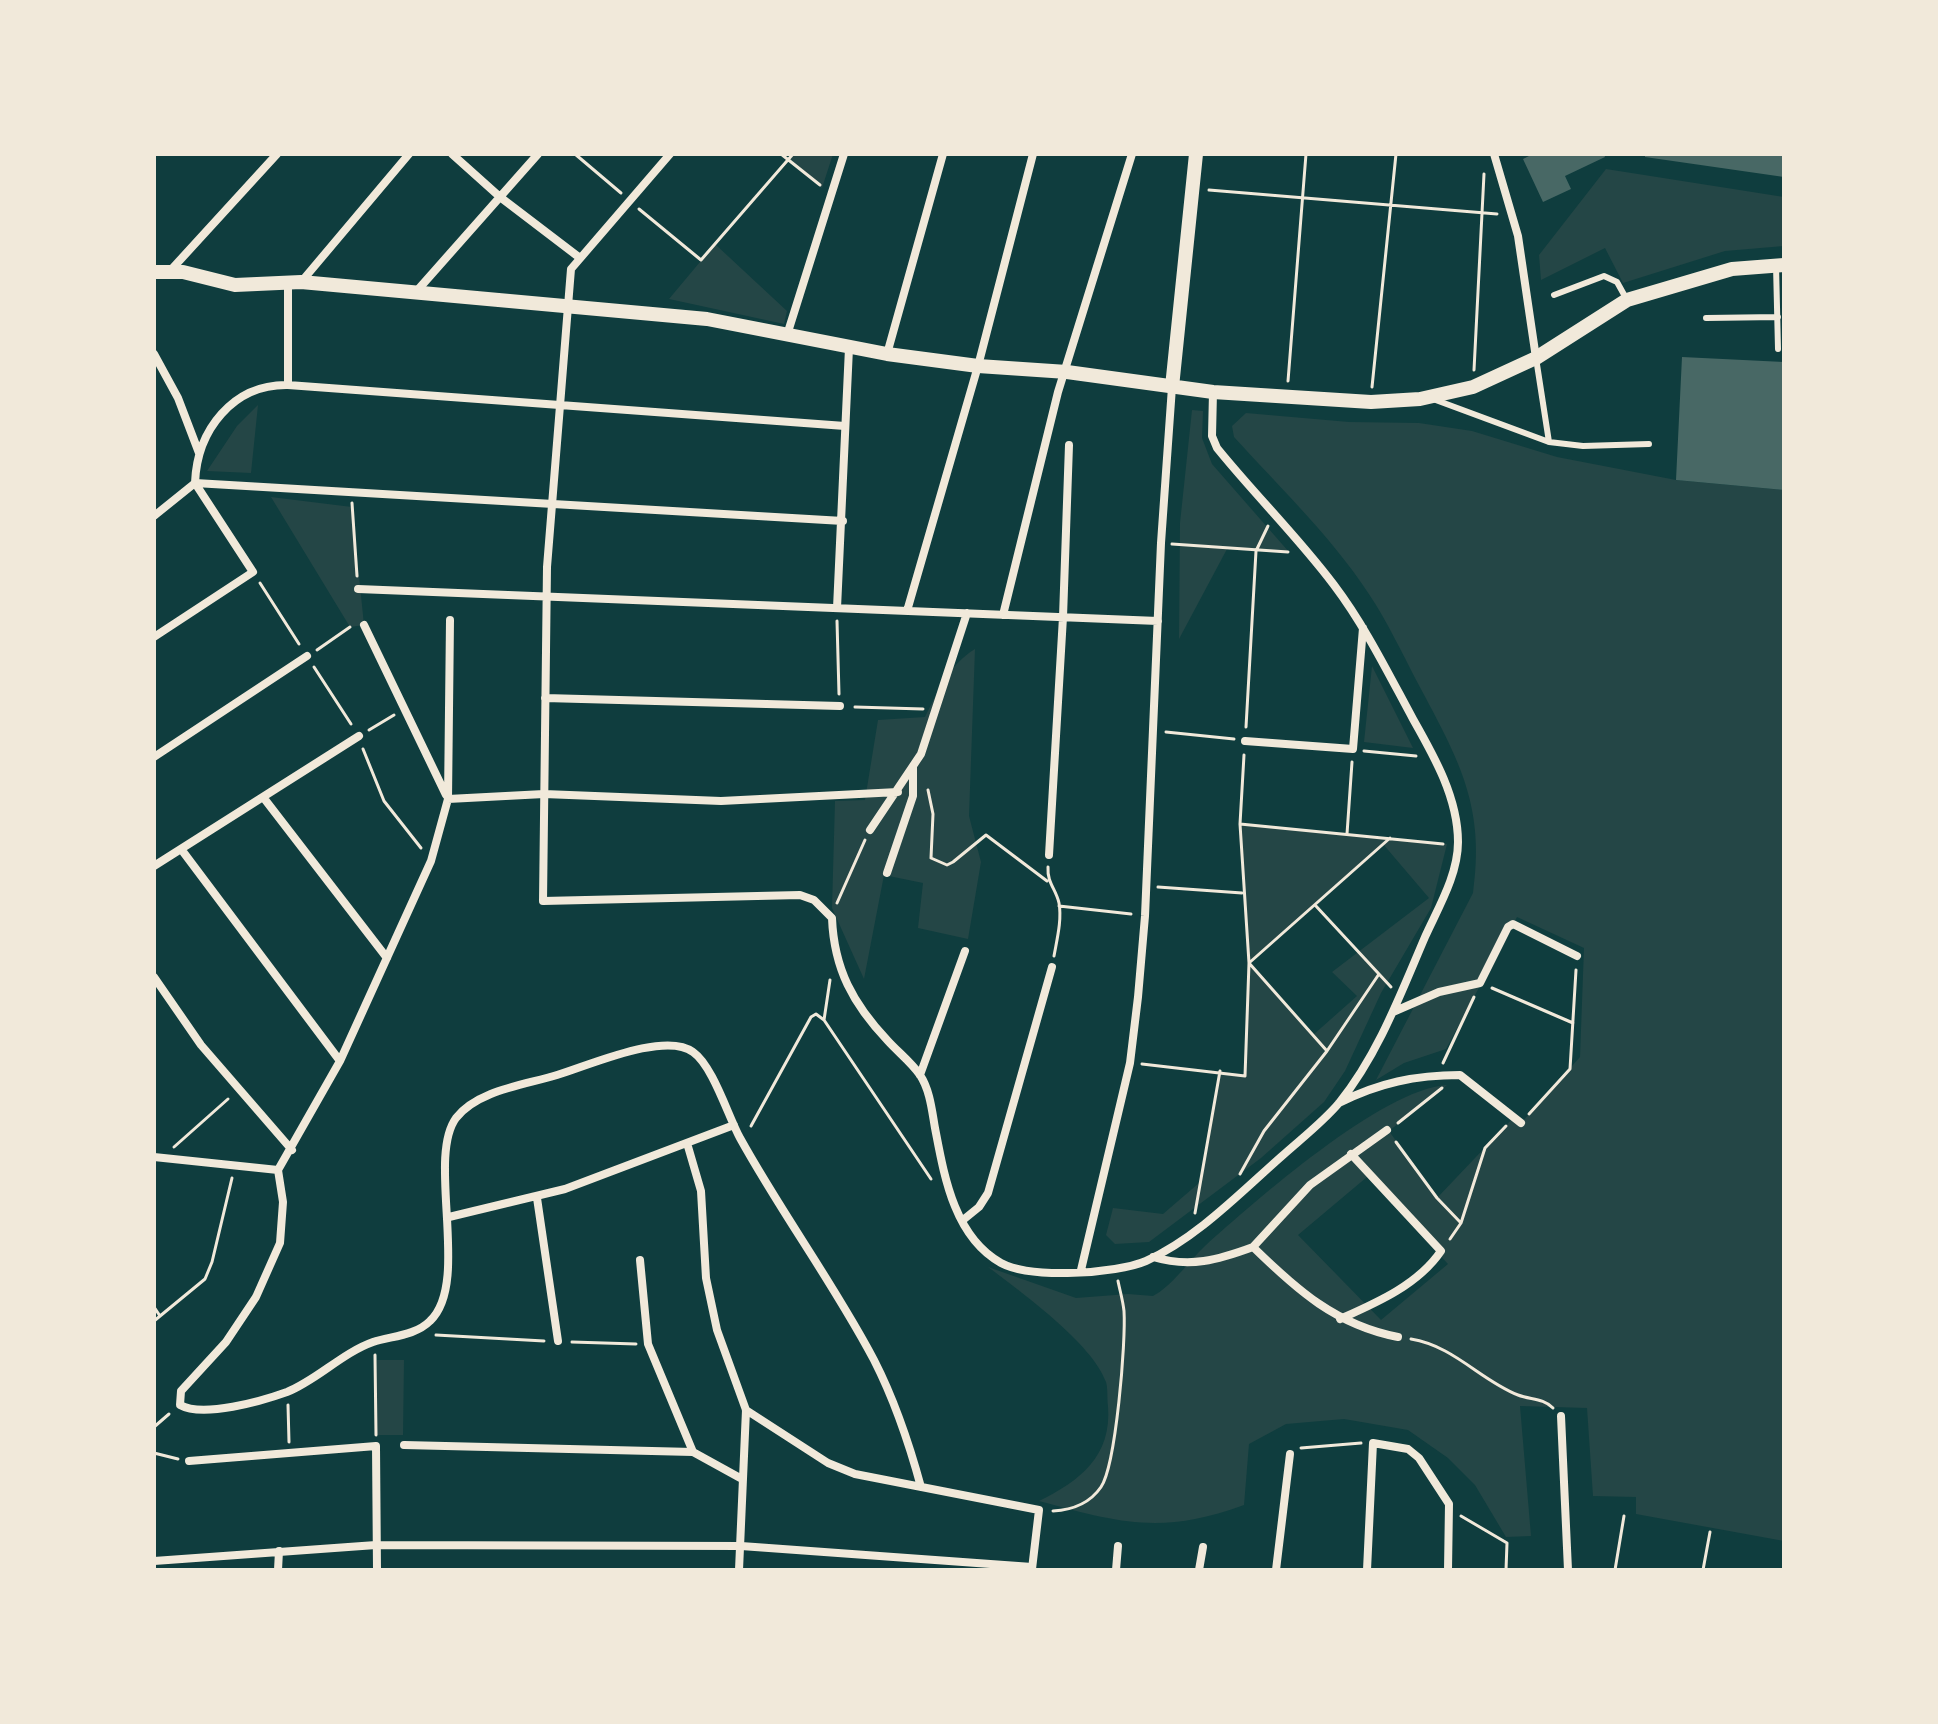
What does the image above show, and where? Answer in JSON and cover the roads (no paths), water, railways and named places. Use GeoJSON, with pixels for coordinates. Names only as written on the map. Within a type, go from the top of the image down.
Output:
{"type":"FeatureCollection","features":[{"type":"Feature","properties":{"kind":"street"},"geometry":{"type":"LineString","coordinates":[[162,272],[277,154]]}},
{"type":"Feature","properties":{"kind":"street"},"geometry":{"type":"LineString","coordinates":[[288,385],[294,282],[409,154]]}},
{"type":"Feature","properties":{"kind":"street"},"geometry":{"type":"LineString","coordinates":[[452,154],[500,197],[580,258]]}},
{"type":"Feature","properties":{"kind":"street"},"geometry":{"type":"LineString","coordinates":[[415,294],[538,154]]}},
{"type":"Feature","properties":{"kind":"street"},"geometry":{"type":"LineString","coordinates":[[670,154],[571,269],[546,596],[543,901],[800,895],[814,900],[832,918],[834,951],[849,993],[865,1017],[920,1075],[930,1101],[951,1198],[963,1220],[977,1244],[1002,1264],[1027,1271],[1116,1270],[1153,1257],[1228,1204],[1339,1103],[1369,1088],[1438,1075],[1460,1075],[1517,1120]]}},
{"type":"Feature","properties":{"kind":"street"},"geometry":{"type":"LineString","coordinates":[[787,335],[844,154]]}},
{"type":"Feature","properties":{"kind":"street"},"geometry":{"type":"LineString","coordinates":[[887,354],[943,154]]}},
{"type":"Feature","properties":{"kind":"street"},"geometry":{"type":"LineString","coordinates":[[907,611],[978,366],[1033,154]]}},
{"type":"Feature","properties":{"kind":"street"},"geometry":{"type":"LineString","coordinates":[[1003,615],[1058,392],[1067,372],[1132,154]]}},
{"type":"Feature","properties":{"kind":"street"},"geometry":{"type":"LineString","coordinates":[[1081,1270],[1130,1063],[1147,887],[1161,543],[1172,387],[1196,154]]}},
{"type":"Feature","properties":{"kind":"street"},"geometry":{"type":"LineString","coordinates":[[1494,154],[1513,215],[1536,358]]}},
{"type":"Feature","properties":{"kind":"street"},"geometry":{"type":"LineString","coordinates":[[162,272],[235,285],[294,282],[707,319],[849,348],[978,366],[1067,372],[1286,399],[1371,402],[1429,398],[1473,387],[1536,358],[1627,300],[1732,269],[1780,264]]}},
{"type":"Feature","properties":{"kind":"street"},"geometry":{"type":"LineString","coordinates":[[837,608],[849,348]]}},
{"type":"Feature","properties":{"kind":"street"},"geometry":{"type":"LineString","coordinates":[[154,354],[178,398],[199,453]]}},
{"type":"Feature","properties":{"kind":"street"},"geometry":{"type":"LineString","coordinates":[[154,637],[253,572],[195,483],[199,453],[227,409],[245,392],[260,386],[288,385],[845,426]]}},
{"type":"Feature","properties":{"kind":"street"},"geometry":{"type":"LineString","coordinates":[[1213,392],[1212,436],[1217,448],[1308,554],[1363,627],[1435,757],[1448,790],[1458,842],[1454,871],[1400,997],[1339,1103]]}},
{"type":"Feature","properties":{"kind":"street"},"geometry":{"type":"LineString","coordinates":[[1049,855],[1069,445]]}},
{"type":"Feature","properties":{"kind":"street"},"geometry":{"type":"LineString","coordinates":[[154,516],[195,483],[843,521]]}},
{"type":"Feature","properties":{"kind":"street"},"geometry":{"type":"LineString","coordinates":[[358,589],[1158,621]]}},
{"type":"Feature","properties":{"kind":"street"},"geometry":{"type":"LineString","coordinates":[[870,830],[921,754],[967,613]]}},
{"type":"Feature","properties":{"kind":"street"},"geometry":{"type":"LineString","coordinates":[[450,620],[448,799],[431,861],[340,1061],[278,1170],[283,1202],[280,1243],[256,1297],[226,1342],[181,1391],[180,1405],[196,1412],[288,1391],[371,1343],[407,1334],[429,1323],[439,1310],[444,1294],[449,1217],[444,1150],[455,1120],[485,1097],[645,1048],[678,1046],[693,1052],[705,1067],[739,1137],[873,1359],[904,1428],[921,1487]]}},
{"type":"Feature","properties":{"kind":"street"},"geometry":{"type":"LineString","coordinates":[[364,625],[448,799]]}},
{"type":"Feature","properties":{"kind":"street"},"geometry":{"type":"LineString","coordinates":[[1245,741],[1353,749],[1363,627]]}},
{"type":"Feature","properties":{"kind":"street"},"geometry":{"type":"LineString","coordinates":[[154,757],[307,656]]}},
{"type":"Feature","properties":{"kind":"street"},"geometry":{"type":"LineString","coordinates":[[545,698],[840,706]]}},
{"type":"Feature","properties":{"kind":"street"},"geometry":{"type":"LineString","coordinates":[[154,866],[359,736]]}},
{"type":"Feature","properties":{"kind":"street"},"geometry":{"type":"LineString","coordinates":[[887,873],[913,796],[913,767]]}},
{"type":"Feature","properties":{"kind":"street"},"geometry":{"type":"LineString","coordinates":[[448,799],[544,794],[721,801],[898,792]]}},
{"type":"Feature","properties":{"kind":"street"},"geometry":{"type":"LineString","coordinates":[[263,797],[387,958]]}},
{"type":"Feature","properties":{"kind":"street"},"geometry":{"type":"LineString","coordinates":[[181,849],[340,1061]]}},
{"type":"Feature","properties":{"kind":"street"},"geometry":{"type":"LineString","coordinates":[[1393,1012],[1439,992],[1480,983],[1508,927],[1513,924],[1577,956]]}},
{"type":"Feature","properties":{"kind":"street"},"geometry":{"type":"LineString","coordinates":[[920,1075],[965,951]]}},
{"type":"Feature","properties":{"kind":"street"},"geometry":{"type":"LineString","coordinates":[[963,1220],[979,1207],[988,1193],[1052,967]]}},
{"type":"Feature","properties":{"kind":"street"},"geometry":{"type":"LineString","coordinates":[[154,977],[201,1045],[292,1150]]}},
{"type":"Feature","properties":{"kind":"street"},"geometry":{"type":"LineString","coordinates":[[449,1217],[537,1198],[734,1125]]}},
{"type":"Feature","properties":{"kind":"street"},"geometry":{"type":"LineString","coordinates":[[1153,1257],[1179,1265],[1206,1262],[1253,1247],[1310,1185],[1387,1130]]}},
{"type":"Feature","properties":{"kind":"street"},"geometry":{"type":"LineString","coordinates":[[687,1143],[701,1191],[706,1278],[717,1330],[746,1410],[739,1570]]}},
{"type":"Feature","properties":{"kind":"street"},"geometry":{"type":"LineString","coordinates":[[1340,1319],[1380,1302],[1403,1287],[1441,1251],[1351,1154]]}},
{"type":"Feature","properties":{"kind":"street"},"geometry":{"type":"LineString","coordinates":[[158,1157],[278,1170]]}},
{"type":"Feature","properties":{"kind":"street"},"geometry":{"type":"LineString","coordinates":[[537,1198],[558,1341]]}},
{"type":"Feature","properties":{"kind":"street"},"geometry":{"type":"LineString","coordinates":[[1253,1247],[1297,1290],[1340,1319],[1398,1337]]}},
{"type":"Feature","properties":{"kind":"street"},"geometry":{"type":"LineString","coordinates":[[640,1260],[648,1344],[693,1452]]}},
{"type":"Feature","properties":{"kind":"street"},"geometry":{"type":"LineString","coordinates":[[154,1561],[174,1565],[279,1551],[376,1545],[741,1546],[1032,1568],[1039,1510],[855,1474],[828,1463],[746,1410]]}},
{"type":"Feature","properties":{"kind":"street"},"geometry":{"type":"LineString","coordinates":[[1561,1416],[1568,1570]]}},
{"type":"Feature","properties":{"kind":"street"},"geometry":{"type":"LineString","coordinates":[[1367,1570],[1373,1443],[1408,1449],[1419,1458],[1449,1504],[1448,1570]]}},
{"type":"Feature","properties":{"kind":"street"},"geometry":{"type":"LineString","coordinates":[[404,1445],[693,1452],[742,1479]]}},
{"type":"Feature","properties":{"kind":"street"},"geometry":{"type":"LineString","coordinates":[[189,1461],[376,1446],[377,1570]]}},
{"type":"Feature","properties":{"kind":"street"},"geometry":{"type":"LineString","coordinates":[[1276,1570],[1290,1454]]}},
{"type":"Feature","properties":{"kind":"street"},"geometry":{"type":"LineString","coordinates":[[1116,1570],[1118,1546]]}},
{"type":"Feature","properties":{"kind":"street"},"geometry":{"type":"LineString","coordinates":[[1199,1570],[1203,1547]]}},
{"type":"Feature","properties":{"kind":"street"},"geometry":{"type":"LineString","coordinates":[[278,1570],[279,1551]]}},
{"type":"Feature","properties":{"kind":"lane"},"geometry":{"type":"LineString","coordinates":[[1778,349],[1780,264]]}},
{"type":"Feature","properties":{"kind":"lane"},"geometry":{"type":"LineString","coordinates":[[1554,295],[1604,276],[1617,282],[1627,300]]}},
{"type":"Feature","properties":{"kind":"lane"},"geometry":{"type":"LineString","coordinates":[[1706,318],[1778,317]]}},
{"type":"Feature","properties":{"kind":"lane"},"geometry":{"type":"LineString","coordinates":[[1536,358],[1549,442]]}},
{"type":"Feature","properties":{"kind":"lane"},"geometry":{"type":"LineString","coordinates":[[1429,398],[1549,442],[1583,446],[1649,444]]}}]}
